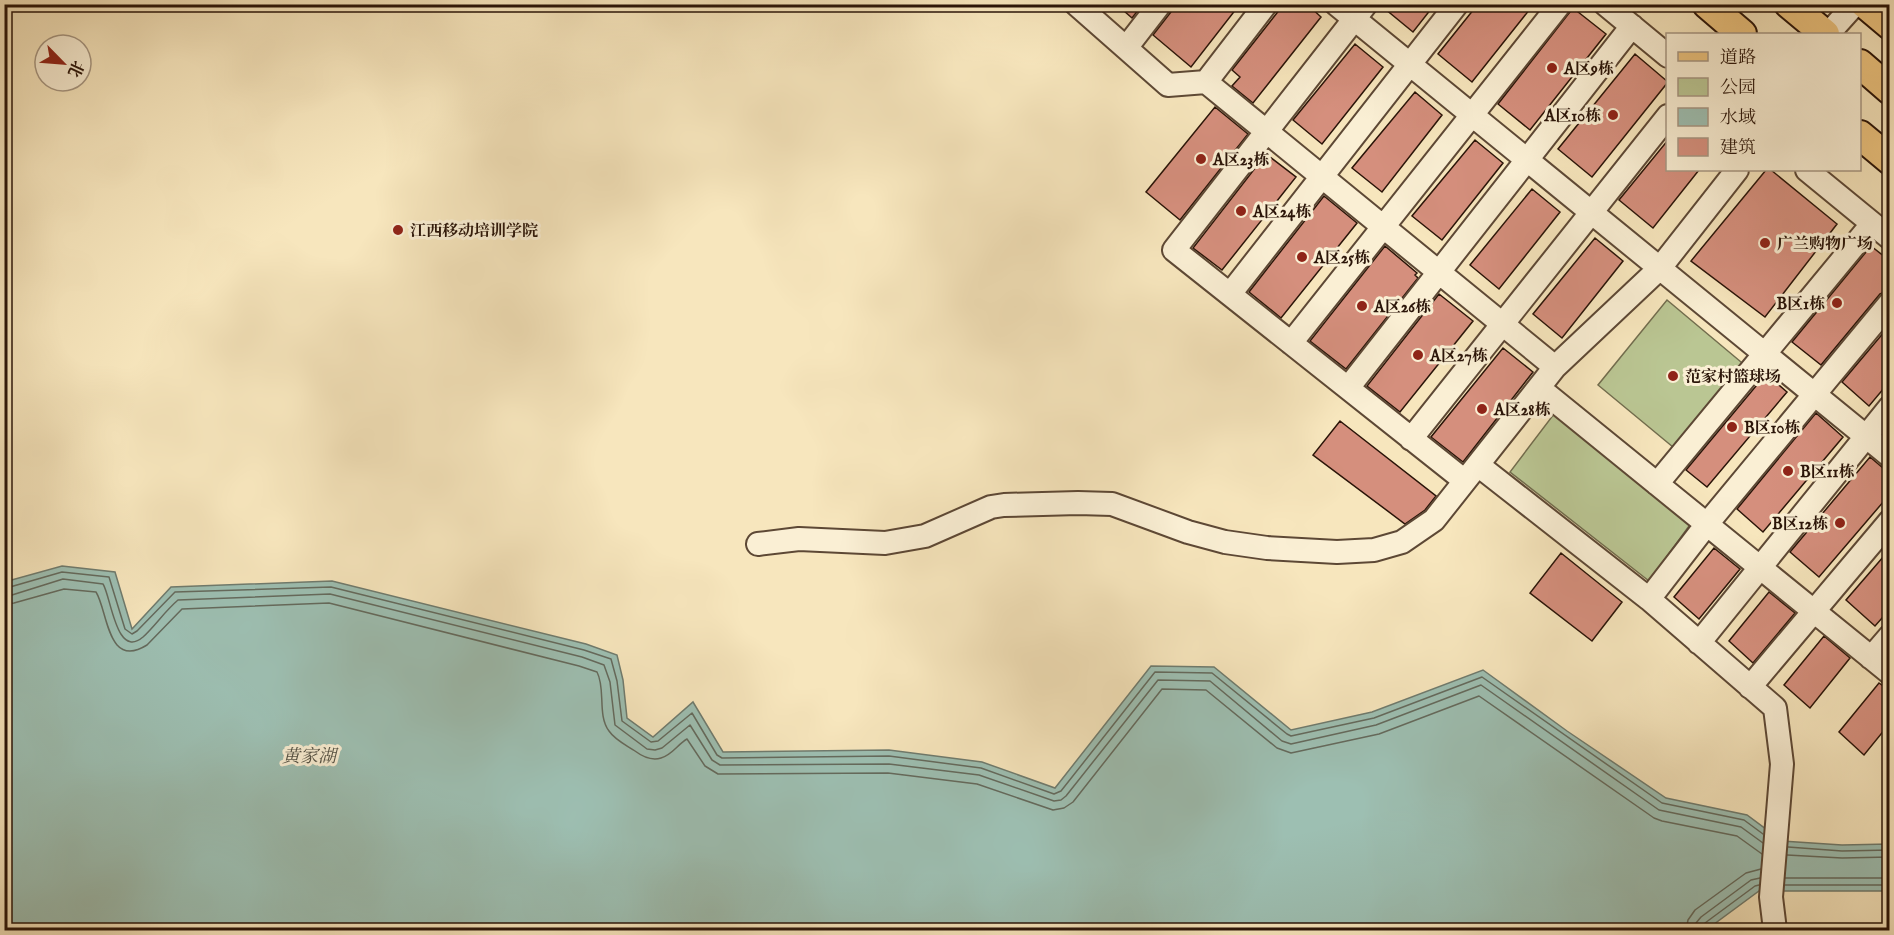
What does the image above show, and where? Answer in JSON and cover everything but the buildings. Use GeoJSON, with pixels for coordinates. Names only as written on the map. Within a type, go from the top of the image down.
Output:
{"type":"FeatureCollection","features":[{"type":"Feature","properties":{"kind":"main road"},"geometry":{"type":"LineString","coordinates":[[1707,4],[1741,33]]}},
{"type":"Feature","properties":{"kind":"main road"},"geometry":{"type":"LineString","coordinates":[[1789,4],[1825,33]]}},
{"type":"Feature","properties":{"kind":"main road"},"geometry":{"type":"LineString","coordinates":[[1865,4],[1890,25]]}},
{"type":"Feature","properties":{"kind":"main road"},"geometry":{"type":"LineString","coordinates":[[1861,65],[1890,90]]}},
{"type":"Feature","properties":{"kind":"main road"},"geometry":{"type":"LineString","coordinates":[[1861,136],[1890,160]]}},
{"type":"Feature","properties":{"kind":"street"},"geometry":{"type":"LineString","coordinates":[[1126,48],[1160,4]]}},
{"type":"Feature","properties":{"kind":"street"},"geometry":{"type":"LineString","coordinates":[[1206,82],[1266,4]]}},
{"type":"Feature","properties":{"kind":"street"},"geometry":{"type":"LineString","coordinates":[[1336,4],[1360,12],[1410,65],[1890,456]]}},
{"type":"Feature","properties":{"kind":"street"},"geometry":{"type":"LineString","coordinates":[[1230,294],[1457,4]]}},
{"type":"Feature","properties":{"kind":"street"},"geometry":{"type":"LineString","coordinates":[[1291,343],[1560,4]]}},
{"type":"Feature","properties":{"kind":"street"},"geometry":{"type":"LineString","coordinates":[[1605,4],[1666,54]]}},
{"type":"Feature","properties":{"kind":"street"},"geometry":{"type":"LineString","coordinates":[[1827,33],[1855,4]]}},
{"type":"Feature","properties":{"kind":"street"},"geometry":{"type":"LineString","coordinates":[[1077,5],[1168,85],[1206,82],[1555,367]]}},
{"type":"Feature","properties":{"kind":"street"},"geometry":{"type":"LineString","coordinates":[[1360,12],[1174,250],[1411,439],[1471,473],[1649,599],[1774,708],[1782,765],[1771,897],[1775,930]]}},
{"type":"Feature","properties":{"kind":"street"},"geometry":{"type":"LineString","coordinates":[[1348,388],[1632,26]]}},
{"type":"Feature","properties":{"kind":"street"},"geometry":{"type":"LineString","coordinates":[[1411,439],[1666,118]]}},
{"type":"Feature","properties":{"kind":"street"},"geometry":{"type":"LineString","coordinates":[[758,544],[799,539],[885,543],[925,536],[991,507],[1078,503],[1112,504],[1188,532],[1225,542],[1267,548],[1337,552],[1374,550],[1402,542],[1434,520],[1555,367],[1660,268],[1736,171]]}},
{"type":"Feature","properties":{"kind":"street"},"geometry":{"type":"LineString","coordinates":[[1807,171],[1890,238]]}},
{"type":"Feature","properties":{"kind":"street"},"geometry":{"type":"LineString","coordinates":[[1657,484],[1872,224]]}},
{"type":"Feature","properties":{"kind":"street"},"geometry":{"type":"LineString","coordinates":[[1649,599],[1707,524],[1890,303]]}},
{"type":"Feature","properties":{"kind":"street"},"geometry":{"type":"LineString","coordinates":[[1539,388],[1890,673]]}},
{"type":"Feature","properties":{"kind":"street"},"geometry":{"type":"LineString","coordinates":[[1699,643],[1890,407]]}},
{"type":"Feature","properties":{"kind":"street"},"geometry":{"type":"LineString","coordinates":[[1750,687],[1890,521]]}},
{"type":"Feature","properties":{"kind":"street"},"geometry":{"type":"LineString","coordinates":[[1871,658],[1890,636]]}},
{"type":"Feature","properties":{"kind":"green space","name":"范家村篮球场"},"geometry":{"type":"Polygon","coordinates":[[[1667,300],[1747,367],[1679,452],[1598,385],[1667,300]]]}},
{"type":"Feature","properties":{"kind":"green space"},"geometry":{"type":"Polygon","coordinates":[[[1557,410],[1692,522],[1649,581],[1510,472],[1557,410]]]}},
{"type":"Feature","properties":{"kind":"water","name":"黄家湖"},"geometry":{"type":"Polygon","coordinates":[[[62,566],[115,572],[132,629],[171,587],[332,581],[586,644],[617,655],[623,680],[627,718],[653,737],[693,702],[723,752],[889,750],[982,762],[1055,788],[1151,666],[1214,667],[1291,730],[1372,712],[1483,670],[1567,731],[1666,798],[1747,815],[1782,841],[1842,845],[1889,844],[1889,891],[1759,891],[1706,930],[5,930],[4,581],[62,566]]]}},
{"type":"Feature","properties":{"kind":"place","name":"A区9栋"},"geometry":{"type":"Point","coordinates":[1552,68]}},
{"type":"Feature","properties":{"kind":"place","name":"A区10栋"},"geometry":{"type":"Point","coordinates":[1613,115]}},
{"type":"Feature","properties":{"kind":"place","name":"A区23栋"},"geometry":{"type":"Point","coordinates":[1201,159]}},
{"type":"Feature","properties":{"kind":"place","name":"A区24栋"},"geometry":{"type":"Point","coordinates":[1241,211]}},
{"type":"Feature","properties":{"kind":"place","name":"江西移动培训学院"},"geometry":{"type":"Point","coordinates":[398,230]}},
{"type":"Feature","properties":{"kind":"place","name":"广兰购物广场"},"geometry":{"type":"Point","coordinates":[1765,243]}},
{"type":"Feature","properties":{"kind":"place","name":"A区25栋"},"geometry":{"type":"Point","coordinates":[1302,257]}},
{"type":"Feature","properties":{"kind":"place","name":"B区1栋"},"geometry":{"type":"Point","coordinates":[1837,303]}},
{"type":"Feature","properties":{"kind":"place","name":"A区26栋"},"geometry":{"type":"Point","coordinates":[1362,306]}},
{"type":"Feature","properties":{"kind":"place","name":"A区27栋"},"geometry":{"type":"Point","coordinates":[1418,355]}},
{"type":"Feature","properties":{"kind":"place","name":"范家村篮球场"},"geometry":{"type":"Point","coordinates":[1673,376]}},
{"type":"Feature","properties":{"kind":"place","name":"A区28栋"},"geometry":{"type":"Point","coordinates":[1482,409]}},
{"type":"Feature","properties":{"kind":"place","name":"B区10栋"},"geometry":{"type":"Point","coordinates":[1732,427]}},
{"type":"Feature","properties":{"kind":"place","name":"B区11栋"},"geometry":{"type":"Point","coordinates":[1788,471]}},
{"type":"Feature","properties":{"kind":"place","name":"B区12栋"},"geometry":{"type":"Point","coordinates":[1840,523]}}]}
